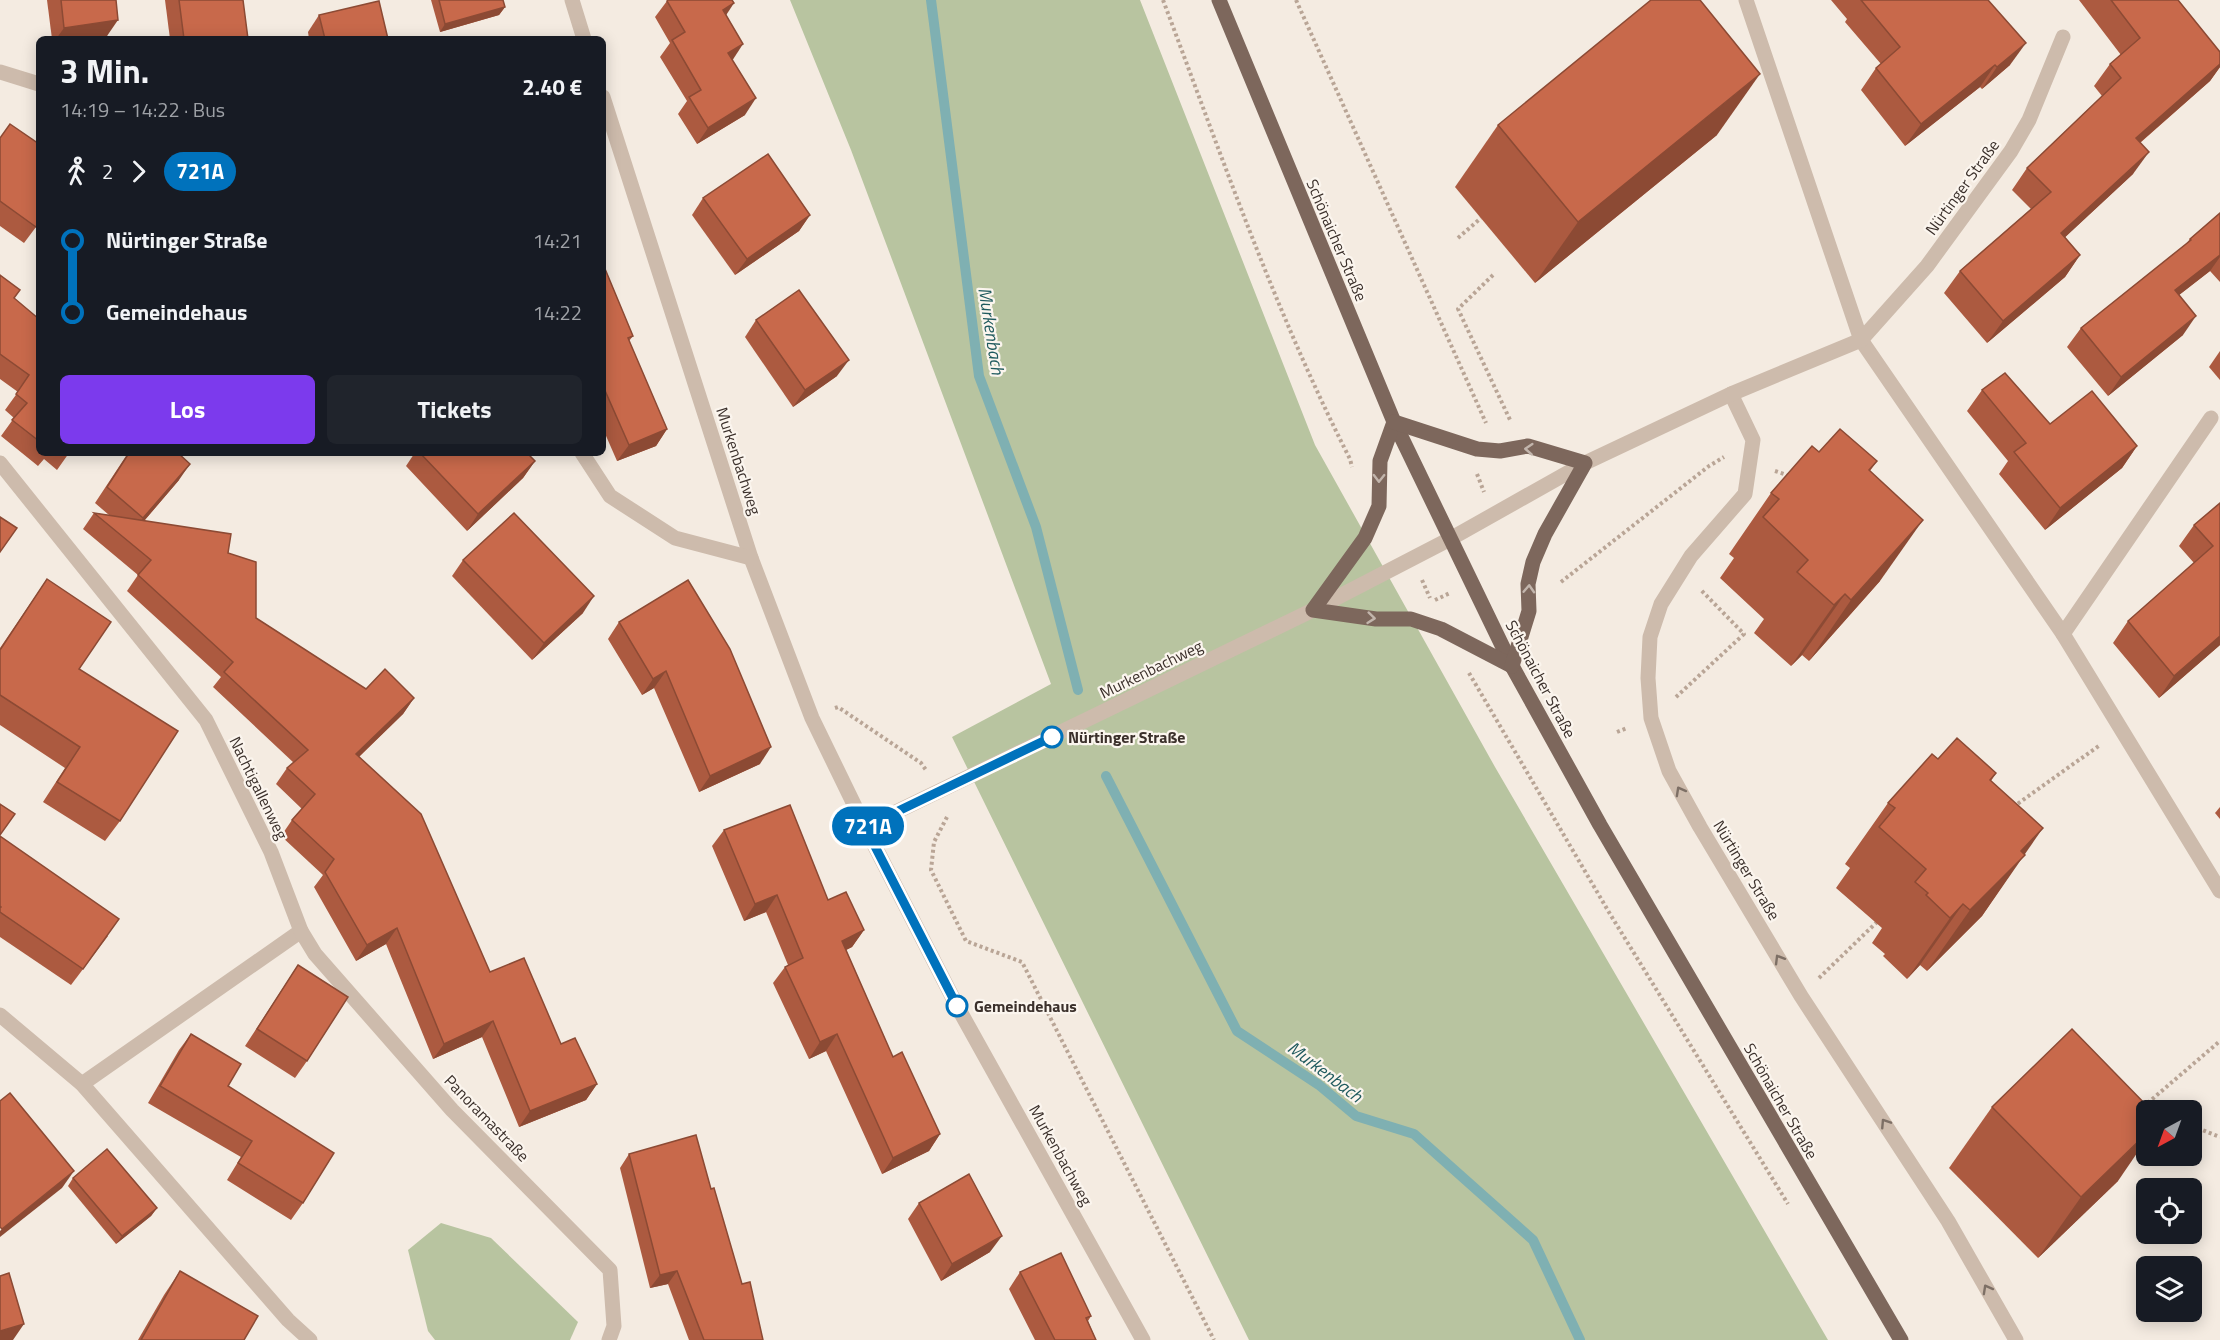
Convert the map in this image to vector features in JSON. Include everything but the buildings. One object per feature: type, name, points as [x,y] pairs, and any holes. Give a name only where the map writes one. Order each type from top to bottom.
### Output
[{"type":"main road","name":"Schönaicher Straße","points":[[1219,0],[1394,422],[1512,666],[1606,835],[1901,1340]]},
{"type":"main road","points":[[1394,422],[1477,449],[1500,451],[1528,446],[1585,463],[1545,534],[1533,562],[1528,584],[1529,611],[1512,666],[1441,629],[1411,618],[1376,620],[1313,610],[1365,538],[1379,506],[1380,461],[1394,422]]},
{"type":"street","points":[[572,0],[583,36]]},
{"type":"street","points":[[1746,0],[1861,340],[2063,634],[2220,891]]},
{"type":"street","name":"Nürtinger Straße","points":[[1450,539],[1585,463],[1731,394],[1861,340],[1927,266],[2011,151],[2029,120],[2063,37]]},
{"type":"street","points":[[0,72],[36,83]]},
{"type":"street","name":"Murkenbachweg","points":[[606,106],[751,558],[812,718],[957,1006],[1143,1340]]},
{"type":"street","points":[[1731,394],[1753,440]]},
{"type":"street","points":[[2063,634],[2211,418]]},
{"type":"street","name":"Nürtinger Straße","points":[[1753,440],[1745,494],[1691,556],[1661,604],[1650,637],[1648,678],[1651,718],[1669,771],[1700,827],[1801,996],[1948,1221],[2016,1340]]},
{"type":"street","points":[[584,456],[610,496],[675,538],[751,558]]},
{"type":"street","name":"Nachtigallenweg","points":[[0,463],[206,720],[271,852],[301,931]]},
{"type":"street","name":"Murkenbachweg","points":[[865,827],[1313,610],[1450,539]]},
{"type":"street","points":[[82,1084],[301,931]]},
{"type":"street","name":"Panoramastraße","points":[[301,931],[315,954],[452,1110],[610,1270],[614,1326],[609,1340]]},
{"type":"street","points":[[1,1018],[82,1084],[288,1320],[310,1340]]},
{"type":"path","points":[[1162,0],[1253,239],[1325,409],[1353,468]]},
{"type":"path","points":[[1296,0],[1486,423],[1477,449],[1477,476],[1494,514]]},
{"type":"path","points":[[1458,238],[1481,218]]},
{"type":"path","points":[[1492,275],[1458,309],[1512,422],[1503,423]]},
{"type":"path","points":[[1486,423],[1495,423]]},
{"type":"path","points":[[1561,582],[1709,466],[1753,440]]},
{"type":"path","points":[[1749,469],[1774,471],[1792,477]]},
{"type":"path","points":[[1617,732],[1651,718],[1744,634],[1682,571]]},
{"type":"path","points":[[1466,668],[1616,923],[1791,1209]]},
{"type":"path","points":[[838,707],[921,763],[951,811],[934,842],[931,870],[966,940],[1022,962],[1214,1340]]},
{"type":"path","points":[[2009,809],[2029,797],[2121,729]]},
{"type":"path","points":[[1801,996],[1882,917]]},
{"type":"path","points":[[2151,1100],[2220,1041]]},
{"type":"path","points":[[2202,1130],[2220,1137]]},
{"type":"green space","points":[[790,0],[1140,0],[1315,445],[1495,767],[1828,1340],[1249,1340],[952,737],[1051,684],[851,150]]},
{"type":"green space","points":[[441,1223],[491,1238],[578,1322],[570,1340],[435,1340],[428,1331],[408,1250]]},
{"type":"waterway","name":"Murkenbach","points":[[931,0],[979,376],[1036,527],[1078,690]]},
{"type":"waterway","name":"Murkenbach","points":[[1106,776],[1237,1031],[1319,1085],[1356,1116],[1414,1134],[1533,1240],[1580,1340]]},
{"type":"bus line","name":"721A","points":[[957,1006],[865,827],[1052,737]]},
{"type":"place","name":"Nürtinger Straße","points":[[1052,737]]},
{"type":"place","name":"Gemeindehaus","points":[[957,1006]]}]
